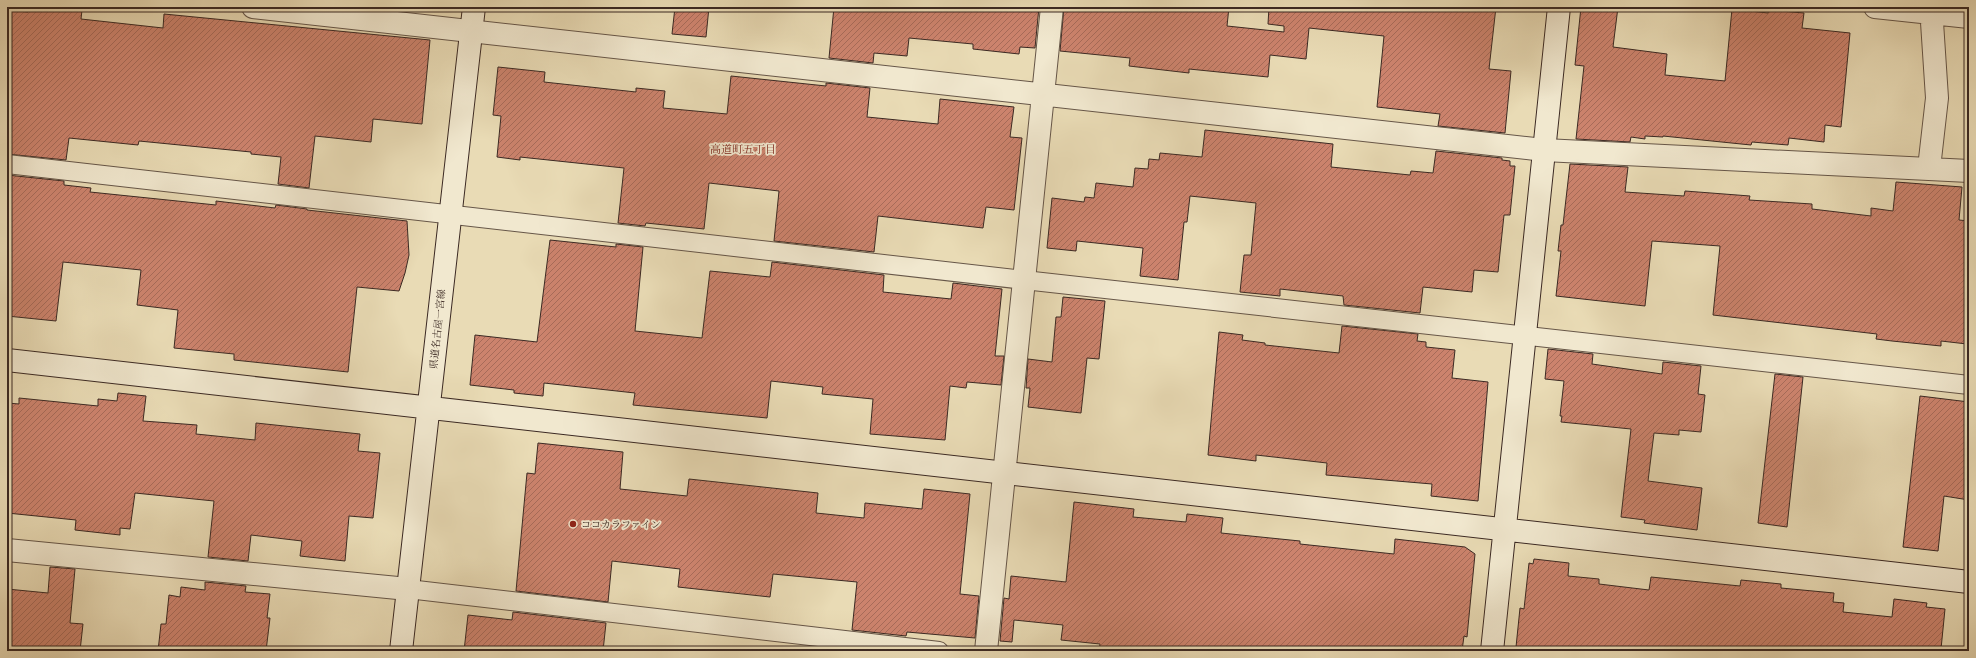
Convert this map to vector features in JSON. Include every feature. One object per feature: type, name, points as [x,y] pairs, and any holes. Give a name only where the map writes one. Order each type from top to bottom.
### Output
[{"type":"street","points":[[253,7],[1544,150],[1969,171]]},
{"type":"street","name":"県道名古屋一宮線","points":[[401,651],[474,7]]},
{"type":"street","points":[[986,651],[1052,7]]},
{"type":"street","points":[[1492,651],[1559,7]]},
{"type":"street","points":[[1875,7],[1930,10],[1969,17]]},
{"type":"street","points":[[1929,168],[1937,98],[1930,10]]},
{"type":"street","points":[[7,360],[1969,582]]},
{"type":"street","points":[[7,550],[408,589]]},
{"type":"lane","points":[[7,164],[450,216],[1969,384]]},
{"type":"lane","points":[[408,589],[939,651]]},
{"type":"building","points":[[29,7],[53,7],[82,10],[81,19],[163,28],[164,14],[430,40],[422,124],[373,119],[371,142],[315,136],[309,188],[278,184],[281,157],[251,154],[251,152],[139,141],[138,145],[69,138],[66,160],[7,154],[7,10],[28,12]]},
{"type":"building","points":[[675,7],[709,7],[706,37],[672,34]]},
{"type":"building","points":[[834,7],[1039,7],[1035,48],[1020,47],[1019,54],[973,49],[973,44],[909,38],[907,56],[874,53],[873,63],[829,58]]},
{"type":"building","points":[[1064,7],[1229,7],[1227,26],[1284,32],[1284,26],[1268,24],[1269,7],[1496,7],[1489,69],[1511,71],[1505,133],[1438,126],[1440,114],[1377,107],[1384,36],[1309,28],[1306,59],[1270,55],[1268,77],[1189,69],[1189,73],[1129,66],[1130,58],[1060,51]]},
{"type":"building","points":[[1581,7],[1618,7],[1613,47],[1667,54],[1665,75],[1725,81],[1732,9],[1768,13],[1769,10],[1804,13],[1802,28],[1850,33],[1841,127],[1825,125],[1824,142],[1789,138],[1788,145],[1752,142],[1751,145],[1663,136],[1645,136],[1645,139],[1631,137],[1630,142],[1576,139],[1584,66],[1575,65]]},
{"type":"building","points":[[498,67],[545,72],[544,82],[636,92],[636,88],[665,91],[663,108],[727,114],[731,76],[826,86],[826,83],[870,88],[867,117],[938,124],[940,99],[1014,107],[1010,137],[1022,138],[1014,210],[986,207],[983,228],[878,216],[874,252],[774,241],[779,191],[709,183],[704,229],[646,223],[645,226],[618,223],[624,168],[520,157],[520,160],[497,157],[501,116],[493,115]]},
{"type":"building","points":[[1205,130],[1333,144],[1331,167],[1410,175],[1411,171],[1433,173],[1436,151],[1502,158],[1502,160],[1510,161],[1510,166],[1515,166],[1510,215],[1504,215],[1498,272],[1474,270],[1472,292],[1423,287],[1420,313],[1344,305],[1343,296],[1280,289],[1280,296],[1240,292],[1244,255],[1251,255],[1256,203],[1190,196],[1187,222],[1184,222],[1178,280],[1140,276],[1143,248],[1077,241],[1076,251],[1047,248],[1052,198],[1084,202],[1085,197],[1094,198],[1096,183],[1133,187],[1135,168],[1148,169],[1149,159],[1159,160],[1160,153],[1202,157]]},
{"type":"building","points":[[1570,164],[1628,167],[1625,192],[1684,196],[1685,191],[1750,196],[1749,200],[1812,204],[1812,209],[1871,216],[1871,208],[1893,211],[1896,182],[1962,187],[1959,220],[1969,221],[1969,326],[1967,344],[1941,341],[1941,346],[1892,341],[1876,339],[1877,334],[1713,315],[1720,246],[1652,241],[1645,306],[1556,296],[1561,251],[1558,251],[1561,225],[1563,225]]},
{"type":"building","points":[[7,175],[64,181],[64,185],[91,188],[90,192],[216,205],[216,201],[275,208],[276,205],[307,210],[407,221],[409,255],[405,273],[399,291],[357,287],[348,372],[234,360],[234,354],[174,348],[178,310],[137,305],[141,270],[63,262],[56,321],[7,316]]},
{"type":"building","points":[[550,240],[616,247],[616,244],[643,247],[635,331],[702,338],[710,271],[770,277],[772,262],[884,275],[883,292],[951,299],[953,283],[1002,289],[995,356],[1004,356],[1001,385],[967,382],[966,388],[950,386],[945,440],[870,434],[873,399],[822,394],[823,387],[771,381],[767,418],[633,405],[635,393],[544,383],[543,396],[514,393],[514,390],[470,385],[475,335],[537,342]]},
{"type":"building","points":[[1063,297],[1105,301],[1099,359],[1087,358],[1081,413],[1028,407],[1030,388],[1026,388],[1028,359],[1052,362],[1056,317],[1061,317]]},
{"type":"building","points":[[1342,326],[1418,334],[1417,341],[1426,342],[1426,347],[1455,350],[1452,378],[1488,382],[1478,501],[1431,496],[1432,484],[1326,475],[1327,463],[1256,455],[1256,461],[1208,455],[1219,332],[1243,335],[1242,340],[1265,343],[1265,345],[1339,353]]},
{"type":"building","points":[[1548,349],[1593,354],[1592,364],[1662,374],[1663,362],[1701,366],[1698,394],[1705,395],[1701,432],[1679,430],[1679,435],[1654,433],[1648,481],[1702,488],[1697,530],[1644,523],[1645,520],[1621,517],[1631,429],[1561,422],[1562,416],[1560,416],[1564,381],[1545,379]]},
{"type":"building","points":[[1775,374],[1803,377],[1787,527],[1758,523]]},
{"type":"building","points":[[118,393],[146,396],[143,421],[197,425],[196,434],[255,440],[256,423],[360,434],[358,451],[380,453],[373,518],[349,516],[345,561],[300,556],[302,541],[251,535],[248,561],[208,557],[214,501],[135,493],[130,529],[120,528],[120,535],[75,530],[76,520],[7,513],[7,403],[19,404],[19,398],[98,406],[98,399],[117,401]]},
{"type":"building","points":[[1920,396],[1969,402],[1969,500],[1944,496],[1938,551],[1903,547]]},
{"type":"building","points":[[538,443],[623,452],[620,489],[687,496],[689,479],[818,493],[816,513],[864,518],[865,503],[922,509],[924,489],[970,494],[960,594],[979,596],[975,638],[907,632],[906,636],[852,630],[857,582],[773,574],[770,597],[678,587],[680,569],[612,561],[608,602],[516,591],[527,473],[535,474]]},
{"type":"building","points":[[1074,502],[1134,509],[1133,517],[1186,522],[1187,514],[1223,518],[1221,533],[1300,541],[1300,544],[1394,554],[1395,539],[1465,547],[1475,554],[1467,637],[1464,636],[1462,651],[1099,651],[1100,644],[1061,640],[1063,625],[1014,620],[1012,642],[1000,641],[1004,598],[1009,599],[1011,576],[1066,582]]},
{"type":"building","points":[[1534,559],[1569,563],[1568,576],[1599,579],[1599,584],[1649,590],[1651,577],[1740,586],[1741,580],[1781,584],[1781,588],[1834,593],[1833,602],[1844,603],[1843,612],[1892,617],[1894,599],[1927,603],[1926,607],[1945,609],[1941,649],[1936,648],[1935,651],[1559,651],[1516,647],[1520,608],[1524,609],[1529,563],[1533,564]]},
{"type":"building","points":[[50,567],[75,569],[70,623],[83,624],[80,651],[7,651],[7,589],[48,593]]},
{"type":"building","points":[[205,582],[246,586],[245,592],[270,594],[267,618],[270,618],[266,651],[158,651],[161,624],[166,624],[169,595],[180,597],[181,587],[205,590]]},
{"type":"building","points":[[513,612],[606,623],[603,651],[464,651],[468,615],[512,620]]},
{"type":"place","name":"ココカラファイン","points":[[573,524]]},
{"type":"district","name":"高道町五丁目","points":[[743,149]]}]
